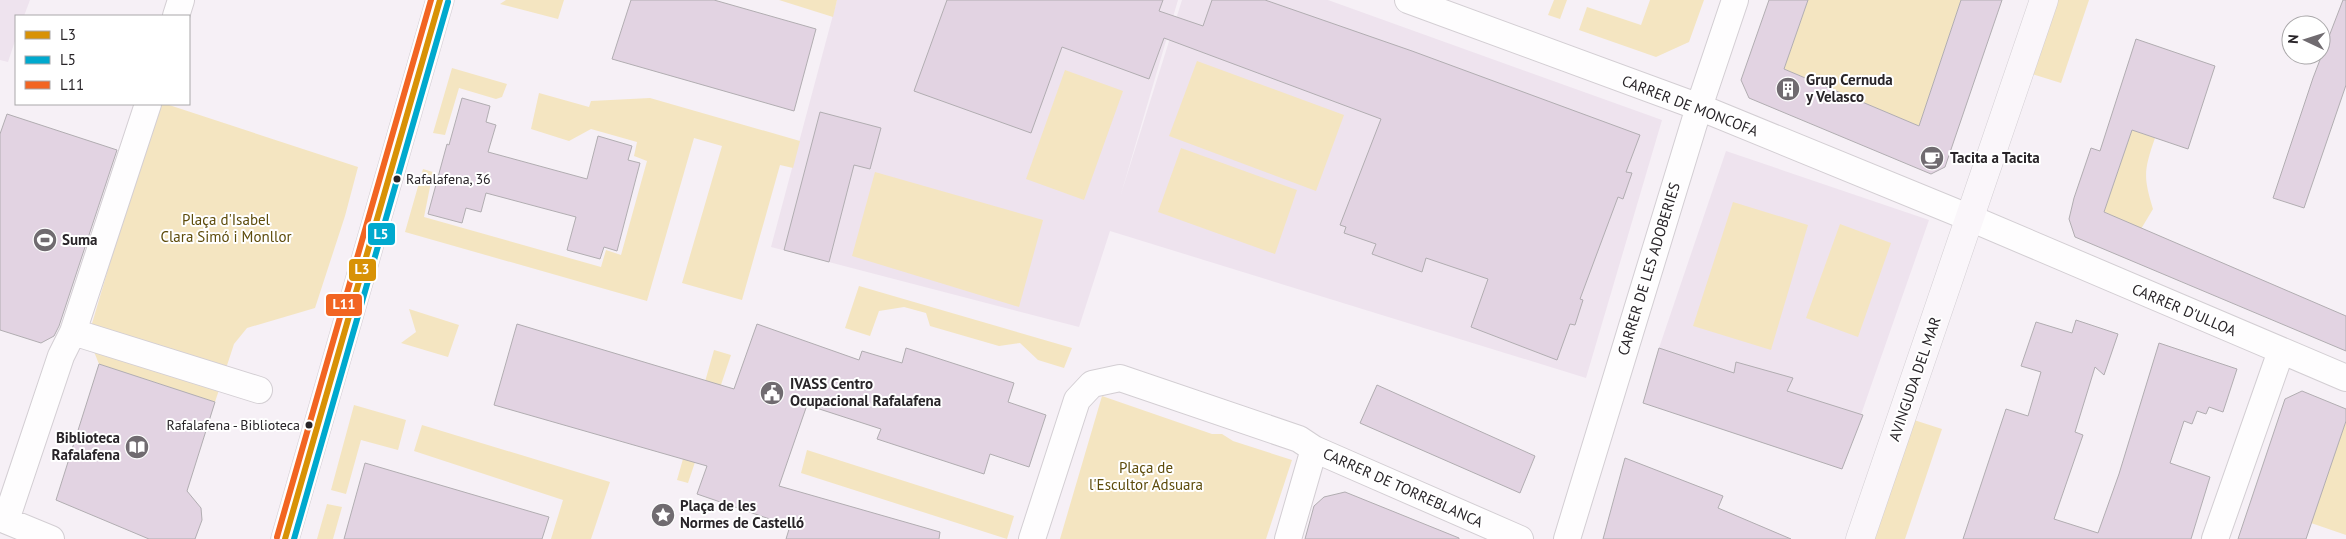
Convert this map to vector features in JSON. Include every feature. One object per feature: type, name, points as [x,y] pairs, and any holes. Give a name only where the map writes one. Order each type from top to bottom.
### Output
[{"type":"street","points":[[176,15],[181,0]]},
{"type":"street","points":[[285,539],[440,0]]},
{"type":"street","name":"CARRER DE MONCOFA","points":[[1408,0],[1699,107],[1970,218]]},
{"type":"street","name":"CARRER DE LES ADOBERIES","points":[[1567,539],[1699,107],[1735,0]]},
{"type":"street","name":"AVINGUDA DEL MAR","points":[[1860,539],[2044,0]]},
{"type":"street","points":[[51,539],[3,519],[61,356],[73,332],[148,105]]},
{"type":"street","name":"CARRER D'ULLOA","points":[[1970,218],[2022,242],[2346,378]]},
{"type":"street","points":[[73,332],[258,390]]},
{"type":"street","points":[[2215,539],[2281,351]]},
{"type":"street","points":[[1032,539],[1077,400],[1092,384],[1120,378],[1299,439],[1314,450],[1288,539]]},
{"type":"street","name":"CARRER DE TORREBLANCA","points":[[1314,450],[1520,539]]},
{"type":"shaded area","points":[[0,0],[30,0],[24,15],[15,15],[15,41],[8,62],[0,60]]},
{"type":"shaded area","points":[[837,0],[1178,0],[1121,194],[1182,0],[1328,0],[1662,120],[1586,378],[1110,231],[1079,327],[771,247]]},
{"type":"shaded area","points":[[1726,151],[1929,220],[1842,469],[1643,403],[1659,348]]},
{"type":"green space","points":[[506,0],[564,0],[558,19],[500,4]]},
{"type":"green space","points":[[779,0],[837,0],[833,17]]},
{"type":"green space","points":[[1554,0],[1567,0],[1560,19],[1548,15]]},
{"type":"green space","points":[[1650,0],[1704,0],[1689,42],[1656,57],[1579,30],[1587,7],[1641,25]]},
{"type":"green space","points":[[1808,0],[1961,0],[1919,126],[1784,69]]},
{"type":"green space","points":[[2057,0],[2089,0],[2061,83],[2032,74]]},
{"type":"green space","points":[[1197,61],[1344,115],[1316,191],[1169,136]]},
{"type":"green space","points":[[452,68],[507,84],[502,97],[496,99],[459,88],[445,135],[433,133]]},
{"type":"green space","points":[[1065,70],[1123,91],[1084,200],[1026,179]]},
{"type":"green space","points":[[539,93],[589,107],[591,101],[650,98],[800,141],[793,168],[780,165],[742,300],[682,283],[722,146],[694,138],[647,301],[405,232],[423,169],[433,172],[424,217],[601,267],[606,250],[621,255],[647,161],[634,156],[637,142],[591,129],[569,141],[531,129]]},
{"type":"green space","name":"Plaça d'Isabel Clara Simó i Monllor","points":[[157,105],[169,105],[358,167],[345,216],[315,308],[247,328],[234,344],[215,402],[99,364],[88,337]]},
{"type":"green space","points":[[2132,130],[2155,138],[2146,173],[2153,209],[2141,229],[2104,212]]},
{"type":"green space","points":[[1181,148],[1297,190],[1275,254],[1158,212]]},
{"type":"green space","points":[[875,172],[1043,220],[1019,307],[852,256]]},
{"type":"green space","points":[[1733,202],[1808,225],[1771,350],[1693,326]]},
{"type":"green space","points":[[1840,224],[1891,243],[1858,337],[1806,318]]},
{"type":"green space","points":[[859,286],[1072,348],[1064,368],[1038,360],[1020,343],[999,346],[930,326],[926,313],[904,307],[879,311],[870,336],[845,328]]},
{"type":"green space","points":[[409,309],[459,325],[448,357],[401,343],[416,332]]},
{"type":"green space","points":[[714,350],[731,355],[688,483],[677,480]]},
{"type":"green space","name":"Plaça de l'Escultor Adsuara","points":[[1102,396],[1212,434],[1222,434],[1233,441],[1292,460],[1266,539],[1060,539]]},
{"type":"green space","points":[[354,405],[406,420],[398,450],[361,440],[346,494],[331,490]]},
{"type":"green space","points":[[1914,420],[1942,429],[1905,539],[1873,539]]},
{"type":"green space","points":[[2346,421],[2346,535],[2311,523]]},
{"type":"green space","points":[[422,425],[610,482],[591,539],[551,539],[563,500],[414,451]]},
{"type":"green space","points":[[807,450],[1014,516],[1007,539],[801,473]]},
{"type":"green space","points":[[327,504],[342,507],[333,539],[317,539]]},
{"type":"building","points":[[631,0],[714,0],[816,29],[794,111],[612,59]]},
{"type":"building","points":[[947,0],[1163,0],[1159,11],[1203,26],[1212,0],[1265,0],[1412,51],[1640,135],[1626,172],[1632,173],[1623,199],[1618,197],[1580,299],[1583,300],[1575,325],[1570,324],[1557,360],[1471,327],[1488,279],[1426,258],[1422,272],[1372,254],[1376,244],[1344,233],[1346,227],[1340,225],[1381,119],[1164,38],[1149,79],[1062,47],[1031,133],[914,91]]},
{"type":"building","name":"Grup Cernuda y Velasco","points":[[1769,0],[1808,0],[1784,69],[1919,126],[1961,0],[2002,0],[1945,167],[1931,174],[1749,98],[1741,80]]},
{"type":"building","points":[[2343,0],[2346,0],[2346,85],[2304,208],[2273,198],[2318,65],[2331,65],[2331,31]]},
{"type":"building","points":[[2136,39],[2215,66],[2188,149],[2132,130],[2104,212],[2346,316],[2346,351],[2075,237],[2069,219],[2074,198],[2091,148],[2100,151]]},
{"type":"building","points":[[462,98],[490,106],[486,122],[496,125],[488,152],[587,179],[598,136],[632,146],[628,160],[640,163],[617,251],[604,247],[600,259],[567,250],[576,217],[486,193],[481,212],[466,208],[462,223],[428,214]]},
{"type":"building","points":[[820,112],[881,128],[870,169],[854,165],[829,262],[784,250]]},
{"type":"building","name":"Suma","points":[[7,114],[117,150],[59,326],[54,336],[41,343],[0,330],[0,134]]},
{"type":"building","points":[[2076,320],[2118,334],[2104,375],[2095,367],[2075,432],[2083,435],[2054,519],[2098,533],[2119,474],[2159,343],[2237,369],[2223,412],[2209,407],[2206,414],[2197,411],[2192,424],[2184,421],[2170,463],[2210,477],[2191,539],[1963,539],[2006,409],[2028,416],[2041,372],[2021,366],[2036,322],[2072,333]]},
{"type":"building","points":[[517,324],[734,389],[757,324],[859,360],[862,351],[902,363],[906,348],[1014,383],[1008,402],[1046,415],[1029,467],[990,454],[984,474],[877,439],[881,429],[807,405],[779,486],[940,532],[939,539],[786,539],[790,526],[697,494],[707,466],[494,405]]},
{"type":"building","points":[[1659,348],[1734,373],[1736,362],[1793,378],[1787,391],[1863,415],[1842,469],[1643,403]]},
{"type":"building","name":"Biblioteca Rafalafena","points":[[99,364],[215,402],[187,491],[201,508],[202,520],[195,539],[149,539],[56,500]]},
{"type":"building","points":[[1377,385],[1535,456],[1520,493],[1360,423]]},
{"type":"building","points":[[2302,391],[2346,409],[2346,421],[2306,539],[2238,539],[2285,399]]},
{"type":"building","points":[[1625,458],[1723,496],[1718,508],[1791,539],[1603,539]]},
{"type":"building","points":[[365,463],[549,517],[542,539],[344,539]]},
{"type":"building","points":[[1345,492],[1459,539],[1305,539],[1314,506],[1324,497]]},
{"type":"transit line","name":"L11","points":[[277,537],[431,0]]},
{"type":"transit line","name":"L3","points":[[285,539],[440,0]]},
{"type":"transit line","name":"L5","points":[[294,539],[448,2]]},
{"type":"place","name":"Grup Cernuda y Velasco","points":[[1788,89]]},
{"type":"place","name":"Tacita a Tacita","points":[[1932,158]]},
{"type":"place","name":"Rafalafena, 36","points":[[397,179]]},
{"type":"place","name":"Suma","points":[[45,240]]},
{"type":"place","name":"IVASS Centro Ocupacional Rafalafena","points":[[772,393]]},
{"type":"place","name":"Rafalafena - Biblioteca","points":[[309,425]]},
{"type":"place","name":"Biblioteca Rafalafena","points":[[137,447]]},
{"type":"place","name":"Plaça de les Normes de Castelló","points":[[663,515]]}]
